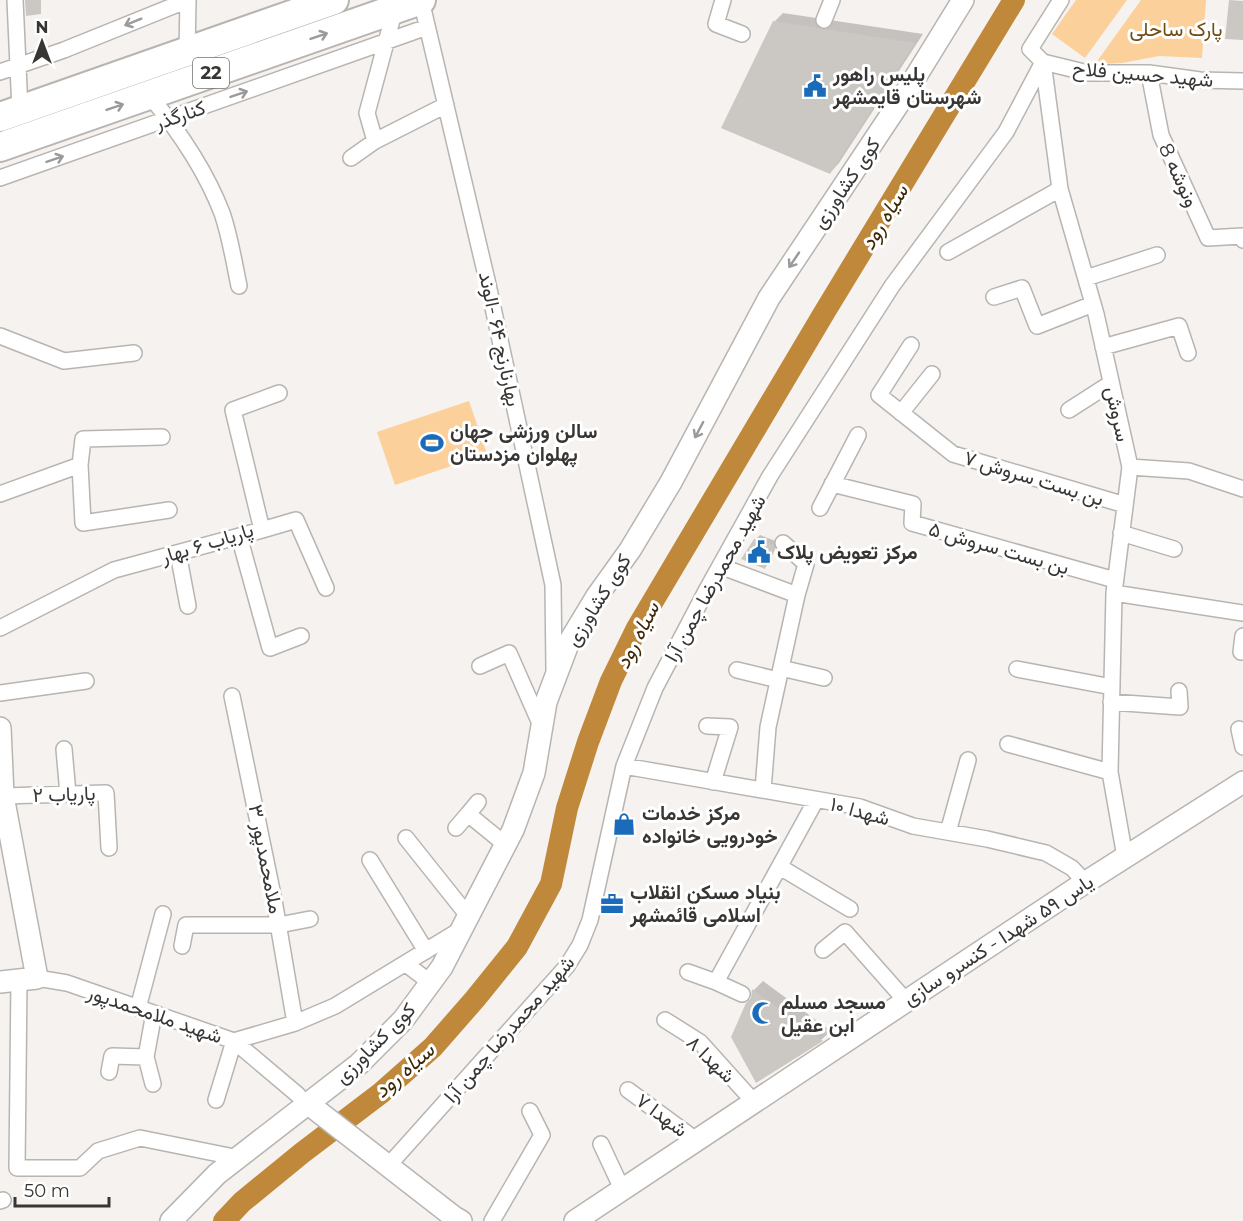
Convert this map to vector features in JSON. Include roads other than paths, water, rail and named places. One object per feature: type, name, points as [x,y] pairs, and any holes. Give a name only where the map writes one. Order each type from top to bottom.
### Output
[{"type":"highway","name":"22","points":[[10,114],[334,0]]},
{"type":"highway","name":"22","points":[[10,144],[412,3]]},
{"type":"street","points":[[10,114],[18,66],[15,0]]},
{"type":"street","points":[[0,72],[64,50],[188,0],[187,52]]},
{"type":"street","points":[[723,0],[716,24],[742,34]]},
{"type":"street","points":[[824,20],[832,0]]},
{"type":"street","name":"کوی کشاورزی","points":[[171,1221],[217,1174],[359,1064],[403,1020],[442,967],[513,830],[534,773],[546,702],[568,644],[597,596],[630,550],[671,482],[769,298],[905,94],[963,0]]},
{"type":"street","points":[[1043,62],[1030,49],[1061,0]]},
{"type":"street","points":[[375,141],[367,113],[386,43],[412,3]]},
{"type":"street","name":"بهارنارنج ۶۴ -الوند","points":[[412,3],[427,27],[446,105],[487,280],[553,585],[555,681]]},
{"type":"street","name":"کنارگذر","points":[[0,178],[427,27]]},
{"type":"street","points":[[290,46],[299,73]]},
{"type":"street","name":"شهید حسین فلاح","points":[[1043,62],[1088,73],[1149,73],[1200,80],[1243,81]]},
{"type":"street","name":"سروش","points":[[1043,62],[1060,189],[1104,347],[1130,467],[1115,587],[1110,772],[1125,857]]},
{"type":"street","name":"شهید محمدرضا چمن آرا","points":[[382,1161],[567,966],[580,945],[590,920],[624,766],[655,688],[770,476],[892,286],[1006,132],[1043,62]]},
{"type":"street","name":"ونوشه 8","points":[[1149,73],[1161,135],[1208,238],[1242,236],[1243,240]]},
{"type":"street","points":[[149,95],[169,119],[201,167],[222,215],[239,286]]},
{"type":"street","points":[[351,158],[375,141],[446,105]]},
{"type":"street","points":[[10,144],[30,168]]},
{"type":"street","points":[[948,252],[1060,189]]},
{"type":"street","points":[[1086,278],[1156,255]]},
{"type":"street","points":[[994,297],[1022,288],[1037,326],[1093,304]]},
{"type":"street","points":[[1104,347],[1179,326],[1188,353]]},
{"type":"street","points":[[0,336],[64,361],[134,353]]},
{"type":"street","name":"بن بست سروش ۷","points":[[910,345],[879,395],[953,454],[1125,505]]},
{"type":"street","points":[[901,413],[932,374]]},
{"type":"street","points":[[1069,410],[1112,383]]},
{"type":"street","name":"پاریاب ۶ بهار","points":[[0,628],[114,570],[262,530],[233,410],[279,393]]},
{"type":"street","points":[[820,508],[858,435]]},
{"type":"street","points":[[162,437],[82,439],[80,465],[82,523],[169,510]]},
{"type":"street","points":[[0,494],[80,465]]},
{"type":"street","points":[[1130,467],[1189,471],[1243,489]]},
{"type":"street","name":"بن بست سروش ۵","points":[[832,484],[913,504],[912,523],[1115,587]]},
{"type":"street","points":[[262,530],[296,520],[326,588]]},
{"type":"street","points":[[1121,533],[1174,549]]},
{"type":"street","points":[[239,537],[270,648],[302,636]]},
{"type":"street","points":[[763,790],[768,727],[796,596],[806,564],[783,543]]},
{"type":"street","points":[[178,553],[188,606]]},
{"type":"street","points":[[720,566],[796,596]]},
{"type":"street","points":[[1115,587],[1243,613]]},
{"type":"street","points":[[480,666],[509,653],[542,728]]},
{"type":"street","points":[[1017,669],[1112,694],[1180,707],[1179,691]]},
{"type":"street","points":[[737,670],[824,678]]},
{"type":"street","points":[[0,693],[86,681]]},
{"type":"street","name":"ملامحمدپور ۳","points":[[232,696],[279,925],[295,1023]]},
{"type":"street","points":[[707,726],[730,727],[713,782]]},
{"type":"street","points":[[0,728],[3,808],[19,980],[17,1168],[80,1168],[98,1151],[140,1138],[239,1158]]},
{"type":"street","points":[[1239,729],[1243,747]]},
{"type":"street","points":[[1008,744],[1110,772]]},
{"type":"street","points":[[64,749],[68,794]]},
{"type":"street","points":[[948,832],[968,760]]},
{"type":"street","name":"شهدا ۱۰","points":[[624,766],[860,807],[913,826],[1047,853],[1072,868],[1085,882]]},
{"type":"street","name":"یاس ۵۹ شهدا - کنسرو سازی","points":[[575,1221],[1085,882],[1243,782]]},
{"type":"street","name":"پاریاب ۲","points":[[3,808],[68,794],[106,793],[109,848]]},
{"type":"street","points":[[716,982],[816,800]]},
{"type":"street","points":[[456,828],[473,808],[506,845]]},
{"type":"street","points":[[406,838],[466,923]]},
{"type":"street","points":[[370,860],[426,951]]},
{"type":"street","points":[[780,867],[850,909]]},
{"type":"street","points":[[138,1008],[163,914]]},
{"type":"street","points":[[182,946],[186,925],[279,925],[310,919]]},
{"type":"street","name":"شهید ملامحمدپور","points":[[19,980],[67,983],[234,1041],[295,1023],[335,1006],[406,964],[466,923]]},
{"type":"street","points":[[823,951],[845,932],[906,1001]]},
{"type":"street","points":[[406,964],[431,982]]},
{"type":"street","points":[[687,972],[742,994]]},
{"type":"street","points":[[153,1084],[146,1057],[154,1013]]},
{"type":"street","name":"شهدا ۸","points":[[665,1020],[700,1042],[754,1102]]},
{"type":"street","points":[[216,1100],[234,1041],[455,1220]]},
{"type":"street","points":[[109,1072],[112,1056],[146,1057]]},
{"type":"street","name":"شهدا ۷","points":[[628,1090],[696,1140]]},
{"type":"street","points":[[492,1221],[542,1135],[530,1111]]},
{"type":"street","points":[[602,1144],[622,1189]]},
{"type":"waterway","name":"سیاه رود","points":[[224,1221],[242,1202],[381,1093],[433,1047],[517,947],[551,884],[567,808],[588,742],[611,681],[637,628],[824,313],[1014,0]]},
{"type":"place","name":"پلیس راهور شهرستان قایمشهر","points":[[815,86]]},
{"type":"place","name":"سالن ورزشی جهان پهلوان مزدستان","points":[[432,443]]},
{"type":"place","name":"مرکز تعویض پلاک","points":[[759,552]]},
{"type":"place","name":"مرکز خدمات خودرویی خانواده","points":[[624,824]]},
{"type":"place","name":"بنیاد مسکن انقلاب اسلامی قائمشهر","points":[[612,904]]},
{"type":"place","name":"مسجد مسلم ابن عقیل","points":[[763,1013]]},
{"type":"park label","name":"پارک ساحلی","points":[[1176,29]]}]
